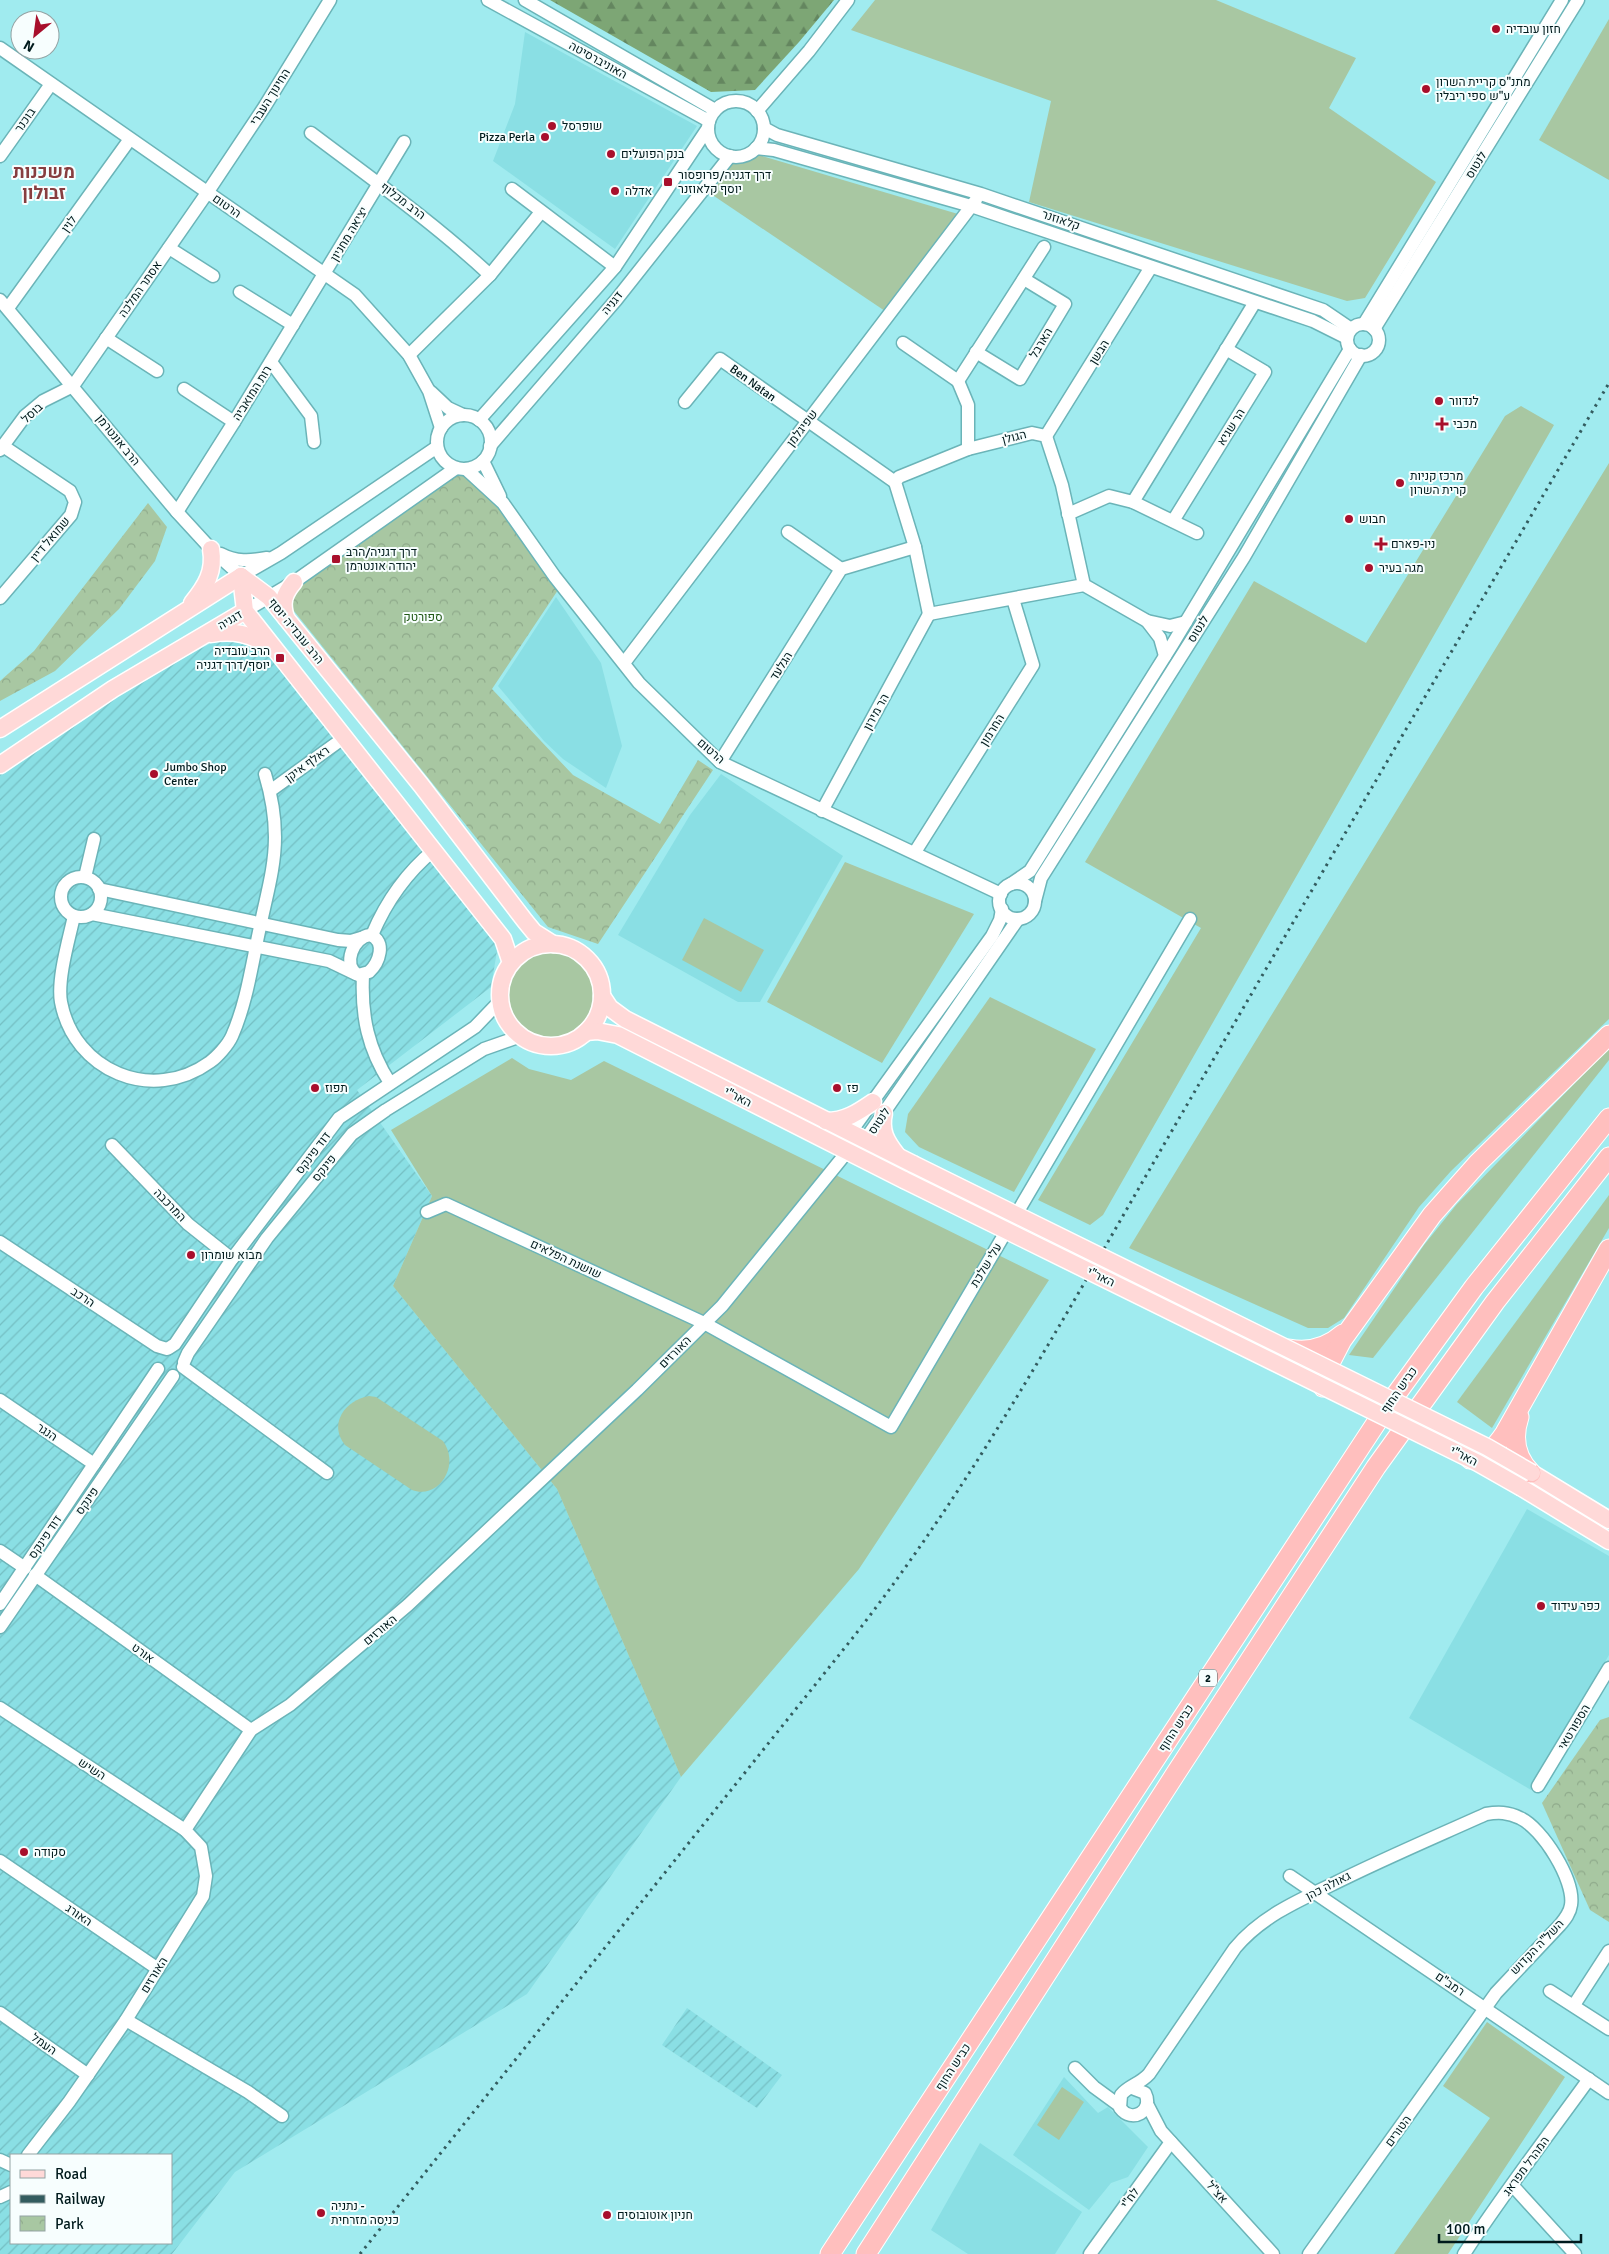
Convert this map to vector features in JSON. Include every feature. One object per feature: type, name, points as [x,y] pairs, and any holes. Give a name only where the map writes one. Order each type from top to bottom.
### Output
[{"type":"highway","points":[[1325,1377],[1339,1344],[1421,1230],[1454,1189],[1538,1103],[1609,1035]]},
{"type":"highway","name":"כביש החוף","points":[[830,2254],[1365,1439],[1474,1287],[1609,1118]]},
{"type":"highway","name":"כביש החוף","points":[[866,2254],[1176,1772],[1380,1460],[1494,1302],[1609,1157]]},
{"type":"highway","points":[[1470,1458],[1478,1458],[1491,1449],[1505,1434],[1609,1249]]},
{"type":"highway","points":[[1289,1349],[1306,1351],[1320,1348],[1340,1337],[1353,1324]]},
{"type":"highway","points":[[1525,1399],[1516,1427],[1515,1441],[1529,1478]]},
{"type":"main road","points":[[186,611],[202,590],[212,570],[214,562],[211,549]]},
{"type":"main road","points":[[0,729],[241,576],[245,611],[503,939],[510,963]]},
{"type":"main road","name":"הרב עובדיה יוסף","points":[[241,576],[269,597],[421,785],[534,932],[553,944]]},
{"type":"main road","points":[[286,618],[283,601],[288,589],[294,582]]},
{"type":"main road","name":"דגניה","points":[[0,765],[113,689],[245,611]]},
{"type":"main road","points":[[202,636],[236,632],[250,635],[276,650]]},
{"type":"main road","points":[[553,944],[576,950],[588,960],[597,973],[602,996],[596,1020],[586,1032],[572,1041],[557,1045],[541,1045],[521,1036],[508,1023],[500,1001],[500,985],[510,963],[529,948],[553,944]]},
{"type":"main road","name":"האר\"י","points":[[602,996],[610,1008],[625,1019],[850,1133],[1289,1349],[1325,1377],[1470,1458],[1529,1478],[1609,1520]]},
{"type":"main road","name":"האר\"י","points":[[586,1032],[618,1035],[904,1180],[1325,1377],[1491,1449],[1609,1541]]},
{"type":"main road","points":[[826,1120],[836,1121],[878,1107],[884,1137],[906,1160]]},
{"type":"street","name":"החינוך העברי","points":[[208,192],[265,106],[330,0]]},
{"type":"street","name":"האוניברסיטה","points":[[488,0],[710,120]]},
{"type":"street","name":"האוניברסיטה","points":[[525,0],[710,120]]},
{"type":"street","points":[[757,111],[809,51],[848,0]]},
{"type":"street","name":"לנטוס","points":[[1369,327],[1562,0]]},
{"type":"street","name":"לנטוס","points":[[1369,327],[1578,0]]},
{"type":"street","name":"הרטום","points":[[0,48],[355,295],[408,355],[429,391],[441,428]]},
{"type":"street","name":"בוכנר","points":[[0,156],[50,84]]},
{"type":"street","points":[[731,101],[750,104],[757,111],[764,128],[762,140],[749,154],[730,156],[714,146],[709,137],[710,120],[731,101]]},
{"type":"street","name":"דגניה","points":[[479,420],[614,266],[710,120]]},
{"type":"street","name":"קלאוזנר","points":[[764,128],[777,136],[981,194],[1323,310],[1352,343]]},
{"type":"street","name":"הרב מכלוף","points":[[311,133],[457,244],[490,275]]},
{"type":"street","name":"לוין","points":[[4,304],[130,139]]},
{"type":"street","name":"יציאה מחניון","points":[[325,274],[404,142]]},
{"type":"street","name":"קלאוזנר","points":[[756,148],[774,150],[971,206],[1313,321],[1352,343]]},
{"type":"street","name":"דגניה","points":[[490,446],[616,300],[730,156]]},
{"type":"street","points":[[512,189],[614,266]]},
{"type":"street","name":"אסתר המלכה","points":[[73,386],[208,192]]},
{"type":"street","name":"שפיגלמן","points":[[624,662],[981,194]]},
{"type":"street","points":[[408,355],[490,275],[541,212]]},
{"type":"street","points":[[958,381],[1044,247]]},
{"type":"street","points":[[169,248],[213,276]]},
{"type":"street","name":"הבשן","points":[[1046,436],[1150,267]]},
{"type":"street","name":"רות המואביה","points":[[177,512],[325,274]]},
{"type":"street","name":"הארבל","points":[[976,352],[1020,379],[1064,304],[1024,279]]},
{"type":"street","points":[[240,292],[293,325]]},
{"type":"street","points":[[1133,502],[1255,302]]},
{"type":"street","name":"הרב אונטרמן","points":[[4,304],[177,512],[211,549],[241,576]]},
{"type":"street","points":[[1360,325],[1369,327],[1378,340],[1376,348],[1370,354],[1352,343],[1360,325]]},
{"type":"street","points":[[106,338],[157,372]]},
{"type":"street","points":[[903,343],[958,381],[968,405],[968,449]]},
{"type":"street","name":"לנטוס","points":[[1011,884],[1030,871],[1186,622],[1352,343]]},
{"type":"street","name":"לנטוס","points":[[1035,901],[1041,878],[1244,557],[1352,343]]},
{"type":"street","name":"הר שגיא","points":[[1173,521],[1265,372],[1226,349]]},
{"type":"street","name":"Ben Natan","points":[[685,402],[720,359],[807,422]]},
{"type":"street","points":[[271,362],[310,416],[314,442]]},
{"type":"street","name":"בוסל","points":[[2,448],[25,416],[43,401],[73,386]]},
{"type":"street","points":[[184,389],[234,422]]},
{"type":"street","name":"הרטום","points":[[429,391],[448,408],[463,415]]},
{"type":"street","points":[[463,415],[479,420],[486,427],[490,436],[490,446],[483,461],[472,468],[461,469],[446,462],[437,447],[437,440],[441,428],[450,419],[463,415]]},
{"type":"street","points":[[807,422],[895,482],[915,547],[929,614],[1084,585],[1146,621],[1170,626],[1186,622]]},
{"type":"street","name":"הגולן","points":[[895,482],[899,476],[968,449],[1032,433],[1046,436]]},
{"type":"street","points":[[1046,436],[1062,485],[1084,585]]},
{"type":"street","points":[[241,576],[281,553],[437,447]]},
{"type":"street","name":"שמואל דיין","points":[[0,598],[71,515],[75,502],[70,491],[2,448]]},
{"type":"street","name":"הרטום","points":[[483,461],[503,503],[555,577],[639,682],[720,762],[1001,894]]},
{"type":"street","name":"הרטום","points":[[461,469],[503,503]]},
{"type":"street","name":"דגניה","points":[[245,611],[294,582],[461,469]]},
{"type":"street","points":[[1068,514],[1109,496],[1133,502],[1197,533]]},
{"type":"street","points":[[788,532],[841,569],[915,547]]},
{"type":"street","points":[[211,549],[228,557],[250,561],[281,553]]},
{"type":"street","name":"הגלעד","points":[[720,762],[841,569]]},
{"type":"street","name":"החרמון","points":[[915,852],[1033,665],[1013,599]]},
{"type":"street","name":"הר מירון","points":[[822,811],[929,614]]},
{"type":"street","points":[[1146,621],[1160,638],[1165,656]]},
{"type":"street","name":"ראלף איקן","points":[[270,791],[345,737]]},
{"type":"street","points":[[74,916],[64,966],[61,1000],[69,1029],[84,1052],[106,1069],[132,1079],[160,1081],[187,1076],[211,1062],[231,1038],[243,1005],[274,855],[275,827],[270,791],[265,774]]},
{"type":"street","points":[[84,877],[94,839]]},
{"type":"street","points":[[390,1084],[373,1054],[367,1034],[360,975],[351,966],[350,957],[355,945],[366,937],[407,877],[434,850]]},
{"type":"street","points":[[92,914],[101,901],[99,889],[93,881],[84,877],[70,880],[61,893],[64,908],[74,916],[84,917],[92,914],[329,961],[360,975]]},
{"type":"street","points":[[1017,883],[1028,887],[1032,891],[1035,901],[1032,911],[1018,919],[1009,916],[1002,909],[1001,894],[1011,884],[1017,883]]},
{"type":"street","points":[[99,889],[338,940],[349,941],[366,937],[379,944],[379,956],[374,968],[360,975]]},
{"type":"street","name":"לנטוס","points":[[847,1152],[865,1140],[878,1107],[992,936],[1000,920],[1002,909]]},
{"type":"street","name":"לנטוס","points":[[847,1152],[850,1133],[878,1107],[1018,919]]},
{"type":"street","name":"עלי שלכת","points":[[704,1323],[891,1428],[1190,919]]},
{"type":"street","name":"דוד פינקס","points":[[168,1349],[174,1344],[232,1259],[339,1118],[475,1027],[500,1001]]},
{"type":"street","name":"פינקס","points":[[183,1364],[193,1345],[267,1238],[352,1134],[386,1110],[484,1049],[521,1036]]},
{"type":"street","name":"המרכבה","points":[[112,1145],[188,1224],[232,1259]]},
{"type":"street","name":"האורזים","points":[[29,2154],[88,2075],[126,2020],[203,1896],[206,1876],[201,1847],[185,1830],[251,1730],[290,1706],[408,1605],[637,1390],[722,1306],[847,1152]]},
{"type":"street","name":"שושנת הפלאים","points":[[427,1212],[446,1204],[704,1323]]},
{"type":"street","name":"הרכב","points":[[0,1242],[157,1346],[168,1349]]},
{"type":"street","points":[[183,1364],[173,1376],[164,1375],[158,1369],[157,1357],[162,1351],[168,1349],[180,1354],[183,1364],[327,1474]]},
{"type":"street","name":"דוד פינקס","points":[[0,1604],[158,1369]]},
{"type":"street","name":"פינקס","points":[[0,1627],[173,1376]]},
{"type":"street","name":"הנגר","points":[[0,1400],[94,1464]]},
{"type":"street","points":[[0,1551],[24,1568]]},
{"type":"street","name":"אורט","points":[[35,1575],[251,1730]]},
{"type":"street","name":"הספורטאי","points":[[1538,1786],[1609,1668]]},
{"type":"street","name":"השיש","points":[[0,1708],[185,1830]]},
{"type":"street","name":"גאולה כהן","points":[[1128,2089],[1144,2080],[1226,1959],[1242,1939],[1270,1917],[1314,1893],[1486,1814],[1497,1812],[1515,1816],[1532,1826],[1553,1854]]},
{"type":"street","name":"השל\"ה הקדוש","points":[[1486,2009],[1505,1981],[1560,1925],[1568,1914],[1572,1896],[1569,1884],[1553,1854]]},
{"type":"street","name":"האורג","points":[[0,1861],[158,1969]]},
{"type":"street","name":"רמב\"ם","points":[[1290,1876],[1609,2093]]},
{"type":"street","points":[[1574,2005],[1609,1951]]},
{"type":"street","points":[[1550,1991],[1609,2029]]},
{"type":"street","name":"הטורים","points":[[1309,2254],[1486,2009]]},
{"type":"street","name":"העמל","points":[[0,2013],[88,2075]]},
{"type":"street","points":[[126,2020],[248,2092],[282,2116]]},
{"type":"street","name":"גאולה כהן","points":[[1147,2101],[1153,2067]]},
{"type":"street","points":[[1075,2068],[1120,2106]]},
{"type":"street","name":"המהרל מפראג","points":[[1464,2254],[1495,2207],[1513,2186],[1589,2079]]},
{"type":"street","points":[[1102,2092],[1113,2094],[1128,2089],[1141,2090],[1147,2101],[1141,2114],[1132,2116],[1123,2112],[1119,2099],[1128,2089]]},
{"type":"street","name":"אצ\"ל","points":[[1147,2101],[1161,2130],[1273,2254]]},
{"type":"street","name":"אצ\"ל","points":[[1132,2116],[1161,2130]]},
{"type":"street","name":"לח\"י","points":[[1090,2254],[1171,2142]]},
{"type":"street","points":[[1513,2186],[1575,2254]]},
{"type":"shaded area","points":[[525,32],[697,126],[615,249],[493,161],[515,104]]},
{"type":"shaded area","points":[[556,597],[601,663],[622,746],[606,788],[563,759],[544,741],[498,686]]},
{"type":"shaded area","points":[[217,640],[231,640],[270,653],[498,945],[491,987],[357,1090],[432,1196],[393,1286],[557,1489],[681,1777],[527,1994],[235,2172],[172,2254],[0,2254],[0,755]]},
{"type":"shaded area","points":[[721,774],[843,856],[760,1002],[738,1002],[618,935],[690,815]]},
{"type":"shaded area","name":"כפר עידוד","points":[[1527,1509],[1609,1556],[1609,1655],[1531,1790],[1409,1718]]},
{"type":"shaded area","points":[[687,2008],[782,2075],[757,2108],[662,2045]]},
{"type":"shaded area","points":[[1064,2077],[1098,2113],[1108,2107],[1148,2147],[1128,2177],[1111,2183],[1089,2210],[1013,2155]]},
{"type":"shaded area","points":[[980,2143],[1082,2212],[1055,2254],[968,2254],[931,2230]]},
{"type":"green space","points":[[550,0],[834,0],[755,90],[711,92]]},
{"type":"green space","points":[[875,0],[1216,0],[1356,58],[1329,108],[1436,182],[1365,298],[1347,301],[1029,202],[1051,101],[851,30]]},
{"type":"green space","points":[[1609,19],[1609,180],[1539,140]]},
{"type":"green space","points":[[759,155],[958,214],[885,311],[711,194],[732,162]]},
{"type":"green space","points":[[1521,406],[1554,425],[1103,1215],[1090,1225],[1038,1200],[1201,928],[1085,862],[1254,581],[1366,643],[1505,416]]},
{"type":"green space","points":[[1609,463],[1609,1019],[1451,1171],[1419,1207],[1344,1318],[1328,1328],[1308,1328],[1129,1248]]},
{"type":"green space","name":"ספורטק","points":[[454,475],[479,476],[558,590],[492,689],[573,775],[660,824],[698,760],[713,770],[598,944],[548,927],[290,606],[295,590]]},
{"type":"green space","points":[[148,503],[167,527],[155,561],[119,609],[55,671],[0,701],[0,681],[34,651]]},
{"type":"green space","points":[[845,862],[974,914],[882,1063],[767,1002]]},
{"type":"green space","points":[[704,918],[764,950],[741,992],[682,960]]},
{"type":"green space","points":[[543,949],[561,949],[577,956],[590,969],[597,985],[597,1003],[590,1019],[577,1032],[561,1039],[543,1039],[527,1032],[514,1019],[507,1003],[507,985],[514,969],[527,956]]},
{"type":"green space","points":[[990,997],[1096,1049],[1014,1192],[919,1147],[905,1132],[908,1114]]},
{"type":"green space","points":[[1609,1048],[1609,1060],[1373,1358],[1349,1355],[1424,1245],[1457,1204]]},
{"type":"green space","points":[[512,1058],[529,1069],[571,1080],[604,1061],[1049,1280],[859,1569],[681,1777],[557,1489],[393,1286],[432,1196],[391,1130]]},
{"type":"green space","points":[[1609,1195],[1609,1228],[1492,1428],[1457,1402]]},
{"type":"green space","points":[[369,1396],[376,1397],[443,1441],[448,1451],[448,1470],[444,1479],[438,1485],[422,1492],[412,1490],[345,1445],[338,1429],[342,1414],[353,1402]]},
{"type":"green space","points":[[1609,1717],[1609,1922],[1590,1910],[1542,1803],[1600,1720]]},
{"type":"green space","points":[[1487,2022],[1565,2077],[1448,2254],[1394,2254],[1490,2118],[1443,2086]]},
{"type":"green space","points":[[1062,2087],[1084,2102],[1059,2140],[1037,2125]]},
{"type":"railway","points":[[360,2254],[851,1640],[898,1578],[943,1513],[1067,1314],[1184,1110],[1609,383]]},
{"type":"place","name":"חזון עובדיה","points":[[1496,29]]},
{"type":"place","name":"מתנ\"ס קריית השרון ע\"ש ספי ריבלין","points":[[1426,89]]},
{"type":"place","name":"שופרסל","points":[[552,126]]},
{"type":"place","name":"Pizza Perla","points":[[545,137]]},
{"type":"place","name":"בנק הפועלים","points":[[611,154]]},
{"type":"place","name":"דרך דגניה/פרופסור יוסף קלאוזנר","points":[[668,182]]},
{"type":"place","name":"אדלה","points":[[615,191]]},
{"type":"place","name":"לנדוור","points":[[1439,401]]},
{"type":"place","name":"מכבי","points":[[1442,424]]},
{"type":"place","name":"מרכז קניות קרית השרון","points":[[1400,483]]},
{"type":"place","name":"חבוש","points":[[1349,519]]},
{"type":"place","name":"ניו-פארם","points":[[1381,544]]},
{"type":"place","name":"דרך דגניה/הרב יהודה אונטרמן","points":[[336,559]]},
{"type":"place","name":"מגה בעיר","points":[[1369,568]]},
{"type":"place","name":"הרב עובדיה יוסף/דרך דגניה","points":[[280,658]]},
{"type":"place","name":"Jumbo Shop Center","points":[[154,774]]},
{"type":"place","name":"תפוז","points":[[315,1088]]},
{"type":"place","name":"פז","points":[[837,1088]]},
{"type":"place","name":"מבוא שומרון","points":[[191,1255]]},
{"type":"place","name":"כפר עידוד","points":[[1541,1606]]},
{"type":"place","name":"סקודה","points":[[24,1852]]},
{"type":"place","name":"נתניה - כניסה מזרחית","points":[[321,2213]]},
{"type":"place","name":"חניון אוטובוסים","points":[[607,2215]]},
{"type":"district","name":"משכנות זבולון","points":[[44,182]]}]
